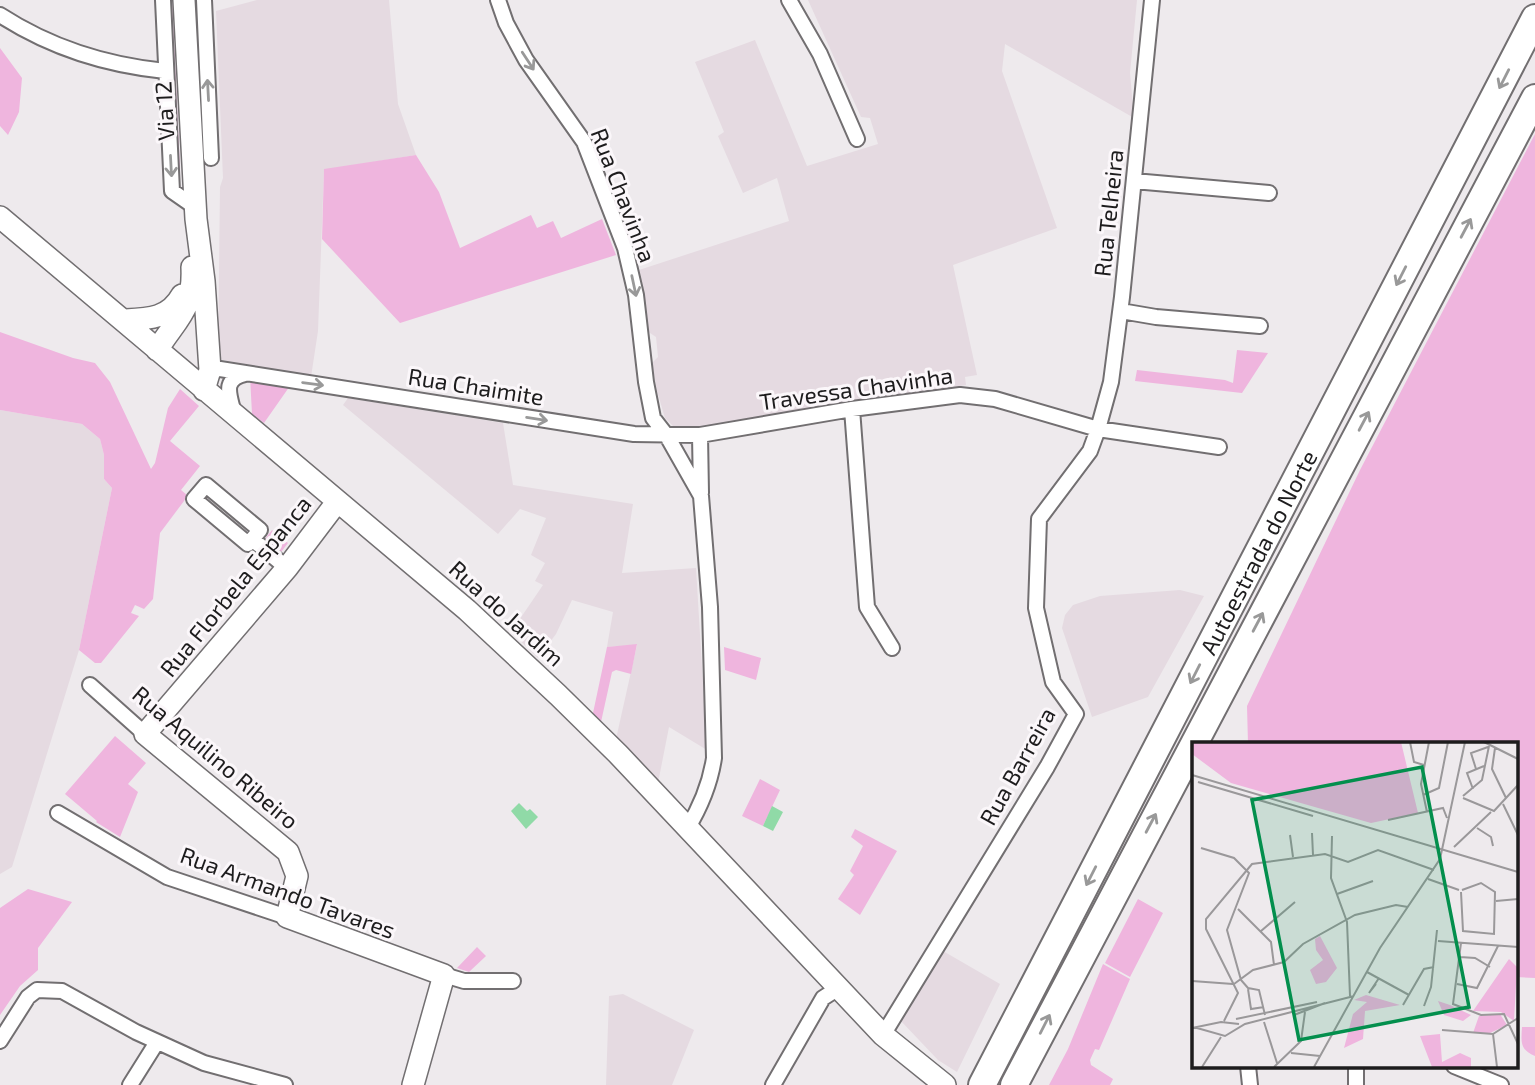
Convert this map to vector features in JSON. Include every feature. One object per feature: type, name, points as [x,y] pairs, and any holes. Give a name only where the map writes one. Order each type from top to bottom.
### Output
[{"type":"highway","name":"Autoestrada do Norte","points":[[982,1085],[1535,18]]},
{"type":"highway","name":"Autoestrada do Norte","points":[[1195,742],[1535,98]]},
{"type":"highway","name":"Autoestrada do Norte","points":[[1014,1085],[1192,748]]},
{"type":"main road","name":"Via 12","points":[[184,0],[195,213],[208,337],[207,380]]},
{"type":"main road","name":"Via 12","points":[[123,320],[169,313],[176,304],[185,289],[195,213]]},
{"type":"main road","name":"Rua do Jardim","points":[[0,217],[175,365],[207,380],[235,416],[457,602],[618,754],[883,1035],[945,1085]]},
{"type":"main road","name":"Via 12","points":[[157,350],[184,313],[193,287],[191,259]]},
{"type":"main road","points":[[175,365],[189,357],[208,337]]},
{"type":"main road","name":"Rua Florbela Espanca","points":[[145,734],[287,568],[337,502]]},
{"type":"main road","name":"Rua Aquilino Ribeiro","points":[[145,734],[288,852],[297,876],[287,917]]},
{"type":"main road","name":"Rua Armando Tavares","points":[[287,917],[444,975]]},
{"type":"main road","points":[[413,1085],[444,975]]},
{"type":"street","points":[[163,0],[172,191],[195,213]]},
{"type":"street","points":[[204,0],[211,158]]},
{"type":"street","name":"Rua Chavinha","points":[[498,0],[506,23],[526,60],[584,142],[621,236],[636,295],[653,418],[667,436],[701,496]]},
{"type":"street","points":[[789,0],[820,54],[857,139]]},
{"type":"street","name":"Rua Telheira","points":[[1098,429],[1111,382],[1121,311],[1152,0]]},
{"type":"street","points":[[0,15],[30,35],[93,58],[165,71]]},
{"type":"street","points":[[1134,181],[1269,193]]},
{"type":"street","points":[[1121,311],[1156,317],[1260,326]]},
{"type":"street","name":"Rua Chaimite","points":[[207,380],[220,369],[634,435],[700,435]]},
{"type":"street","points":[[235,416],[228,390],[230,381],[235,376],[245,374]]},
{"type":"street","name":"Travessa Chavinha","points":[[700,435],[852,409],[960,395],[995,399],[1098,429],[1219,447]]},
{"type":"street","points":[[852,409],[867,607],[892,648]]},
{"type":"street","name":"Rua Barreira","points":[[883,1035],[1046,768],[1076,714],[1053,682],[1036,608],[1039,519],[1090,451],[1098,429]]},
{"type":"street","name":"Rua Chavinha","points":[[687,829],[703,801],[714,758],[710,607],[701,496],[700,435]]},
{"type":"street","points":[[206,485],[260,530],[252,539],[248,544],[194,499],[206,485]]},
{"type":"street","points":[[252,539],[287,568]]},
{"type":"street","name":"Rua Aquilino Ribeiro","points":[[90,685],[145,734]]},
{"type":"street","name":"Rua Armando Tavares","points":[[58,813],[167,877],[287,917]]},
{"type":"street","name":"Rua Armando Tavares","points":[[444,975],[464,981],[513,981]]},
{"type":"street","points":[[0,1041],[28,997],[37,990],[50,989],[62,991],[157,1042],[204,1063],[285,1085]]},
{"type":"street","points":[[773,1085],[823,998],[837,989]]},
{"type":"street","points":[[130,1085],[157,1042]]},
{"type":"street","points":[[1459,1068],[1501,1085]]},
{"type":"shaded area","points":[[170,0],[180,168],[176,188],[177,170]]},
{"type":"shaded area","points":[[257,0],[389,0],[398,104],[416,155],[324,170],[318,331],[311,377],[218,359],[220,187],[223,178],[216,11]]},
{"type":"shaded area","points":[[808,0],[1137,0],[1130,73],[1134,118],[1005,44],[1002,71],[1057,228],[953,265],[977,375],[965,377],[966,385],[685,429],[673,426],[665,418],[657,391],[652,363],[658,357],[656,337],[647,331],[639,270],[789,221],[777,178],[743,193],[718,136],[724,132],[695,62],[755,40],[807,166],[878,144],[870,118],[861,117]]},
{"type":"shaded area","points":[[0,48],[22,78],[19,112],[8,135],[0,126]]},
{"type":"shaded area","points":[[1535,134],[1535,978],[1518,977],[1518,742],[1248,742],[1247,706],[1360,470]]},
{"type":"shaded area","points":[[416,155],[439,192],[460,248],[531,215],[537,228],[553,221],[561,238],[602,219],[616,255],[400,323],[322,239],[324,169]]},
{"type":"shaded area","points":[[0,332],[95,363],[110,382],[151,469],[155,463],[168,408],[180,389],[199,406],[170,441],[200,466],[181,490],[187,495],[184,501],[160,533],[153,599],[144,609],[135,605],[131,613],[139,616],[101,663],[95,663],[79,650],[112,488],[104,479],[104,455],[100,439],[82,424],[0,410]]},
{"type":"shaded area","points":[[1237,350],[1268,353],[1242,393],[1135,381],[1137,370],[1233,383]]},
{"type":"shaded area","points":[[250,376],[292,383],[264,423],[252,414]]},
{"type":"shaded area","points":[[348,398],[503,423],[513,485],[633,504],[622,573],[696,568],[707,750],[669,727],[658,783],[616,739],[637,645],[607,647],[613,612],[572,600],[556,634],[538,658],[511,632],[543,585],[535,581],[545,563],[531,555],[546,518],[520,509],[498,534],[343,405]]},
{"type":"shaded area","points":[[0,410],[82,424],[100,439],[104,455],[104,479],[112,488],[79,650],[12,867],[0,874]]},
{"type":"shaded area","points":[[272,530],[288,543],[278,556],[262,543]]},
{"type":"shaded area","points":[[1180,590],[1204,596],[1148,697],[1092,717],[1062,628],[1065,615],[1073,605],[1100,596]]},
{"type":"shaded area","points":[[637,644],[631,674],[616,670],[612,672],[601,722],[593,713],[607,647]]},
{"type":"shaded area","points":[[724,647],[761,658],[756,680],[725,670]]},
{"type":"shaded area","points":[[115,736],[146,763],[128,784],[138,792],[120,837],[96,822],[65,794]]},
{"type":"shaded area","points":[[760,779],[780,790],[763,826],[742,816]]},
{"type":"shaded area","points":[[519,803],[538,817],[526,829],[511,811]]},
{"type":"shaded area","points":[[772,806],[783,812],[773,831],[763,826]]},
{"type":"shaded area","points":[[855,829],[897,851],[860,915],[838,899],[854,875],[850,871],[863,846],[851,837]]},
{"type":"shaded area","points":[[28,889],[72,902],[38,948],[38,970],[20,986],[0,1015],[0,908]]},
{"type":"shaded area","points":[[1138,899],[1163,913],[1130,977],[1105,963]]},
{"type":"shaded area","points":[[477,947],[486,956],[469,972],[457,968]]},
{"type":"shaded area","points":[[943,951],[1000,984],[957,1072],[938,1060],[900,1020]]},
{"type":"shaded area","points":[[1103,964],[1130,979],[1099,1050],[1095,1049],[1090,1060],[1091,1065],[1113,1079],[1110,1085],[1049,1085],[1068,1049]]},
{"type":"shaded area","points":[[623,994],[694,1030],[672,1085],[606,1085],[609,996]]},
{"type":"shaded area","points":[[1522,1027],[1535,1027],[1535,1056],[1522,1045]]}]
